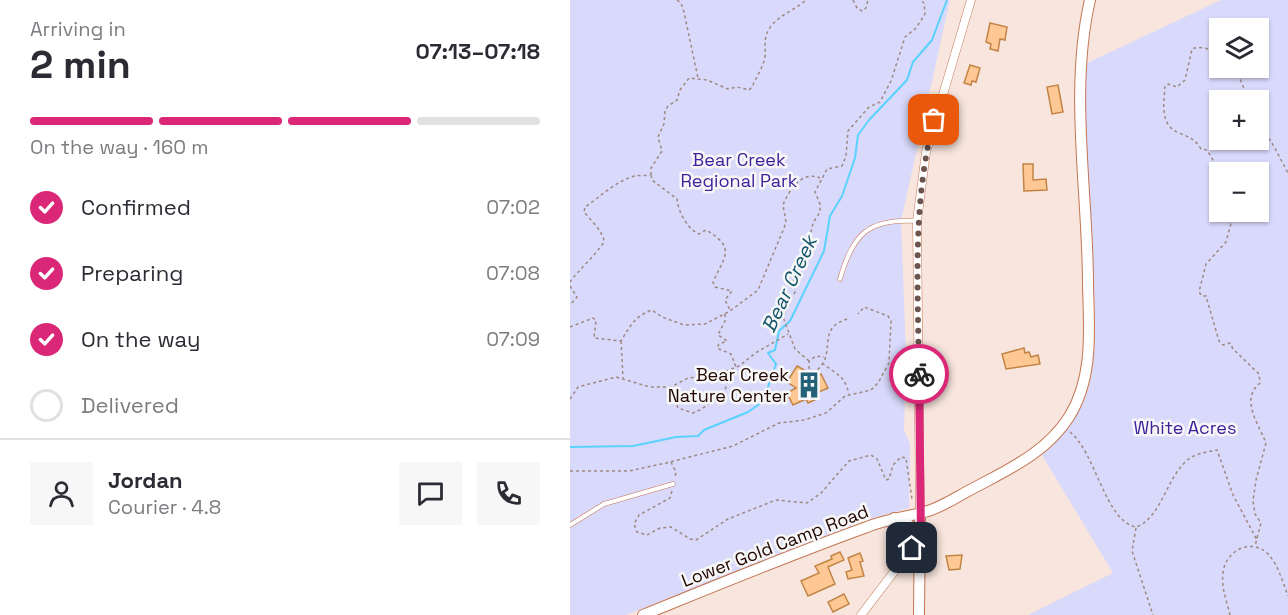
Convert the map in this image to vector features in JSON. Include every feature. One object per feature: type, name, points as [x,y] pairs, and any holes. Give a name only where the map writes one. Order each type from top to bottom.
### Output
[{"type":"street","points":[[919,615],[921,537],[917,221],[926,152],[971,0]]},
{"type":"street","name":"Lower Gold Camp Road","points":[[643,615],[893,518],[920,509],[940,506],[1032,457],[1062,426],[1080,397],[1088,365],[1082,66],[1085,22],[1090,0]]},
{"type":"street","points":[[893,518],[904,521],[921,537]]},
{"type":"street","points":[[861,615],[921,537]]},
{"type":"lane","points":[[840,279],[848,252],[865,232],[891,220],[917,221]]},
{"type":"lane","points":[[570,525],[604,504],[673,484]]},
{"type":"path","points":[[677,0],[681,3],[684,12],[698,79]]},
{"type":"path","points":[[730,311],[725,300],[732,291],[715,287],[713,282],[726,257],[727,251],[722,242],[706,230],[699,234],[694,232],[678,210],[677,199],[652,180],[651,168],[662,151],[658,137],[664,124],[664,111],[677,100],[688,78],[716,82],[728,89],[737,87],[749,90],[763,63],[764,42],[769,29],[782,16],[806,0]]},
{"type":"path","points":[[853,0],[857,8],[862,11],[866,8],[868,0]]},
{"type":"path","points":[[814,373],[809,368],[809,361],[795,349],[783,317],[795,292],[794,276],[805,260],[813,223],[820,212],[820,204],[815,192],[827,169],[842,166],[846,156],[848,131],[870,107],[880,102],[891,81],[905,37],[916,28],[925,14],[924,3],[920,0]]},
{"type":"path","points":[[1209,51],[1196,47],[1192,49],[1185,80],[1177,87],[1168,84],[1165,86],[1162,101],[1163,115],[1175,132],[1188,135],[1196,141],[1201,149],[1207,150],[1214,162]]},
{"type":"path","points":[[1269,139],[1288,172]]},
{"type":"path","points":[[570,282],[591,255],[599,251],[604,244],[604,238],[584,212],[585,207],[604,192],[627,179],[637,175],[651,175]]},
{"type":"path","points":[[623,379],[621,341],[632,322],[642,313],[652,310],[662,317],[684,325],[705,324],[730,311],[758,290],[786,222],[783,205],[790,191],[805,177],[814,175],[821,178]]},
{"type":"path","points":[[1231,222],[1226,242],[1206,264],[1199,292],[1202,296],[1206,296],[1219,341],[1223,345],[1230,343],[1233,349],[1259,374],[1260,383],[1251,390],[1249,395],[1252,410],[1266,443],[1256,480],[1255,514],[1261,523],[1255,546]]},
{"type":"path","points":[[570,286],[577,297],[570,304]]},
{"type":"path","points":[[570,471],[629,471],[733,446],[779,423],[804,420],[826,413],[850,395],[871,390],[878,383],[889,363],[891,321],[888,316],[864,307],[858,314]]},
{"type":"path","points":[[725,314],[725,321],[718,335],[727,341],[718,344],[717,348],[724,353],[731,354],[736,368]]},
{"type":"path","points":[[570,327],[593,318],[596,320],[594,339],[621,341]]},
{"type":"path","points":[[809,378],[825,357],[827,336],[836,325],[848,319]]},
{"type":"path","points":[[570,399],[578,387],[616,377],[650,387],[670,387],[688,378],[714,376],[736,368],[757,352],[789,334]]},
{"type":"path","points":[[809,361],[816,356],[825,357]]},
{"type":"path","points":[[822,363],[840,374],[846,382],[850,395]]},
{"type":"path","points":[[670,387],[678,408],[693,413],[724,393],[729,383],[731,369]]},
{"type":"path","points":[[1062,426],[1083,445],[1103,489],[1129,526],[1136,527],[1150,519],[1182,466],[1190,458],[1217,450],[1233,495],[1257,540]]},
{"type":"path","points":[[671,462],[676,472],[670,498],[639,515],[634,524],[637,532],[646,534],[660,528],[671,527],[690,539],[696,540],[728,519],[776,500],[807,503],[821,493],[849,461],[872,455],[877,459],[886,480],[889,479],[893,465],[901,457],[906,458],[911,498],[920,509]]},
{"type":"path","points":[[1136,527],[1132,551],[1153,615]]},
{"type":"path","points":[[1230,615],[1222,581],[1224,567],[1235,551],[1245,546],[1255,546],[1263,550],[1275,563],[1288,596]]},
{"type":"green space","name":"Bear Creek Regional Park","points":[[570,0],[950,0],[901,221],[906,355],[904,430],[910,444],[909,508],[866,520],[626,615],[570,615]]},
{"type":"green space","name":"White Acres","points":[[1221,0],[1288,0],[1288,615],[1028,615],[1113,573],[1042,455],[1068,427],[1079,410],[1092,374],[1095,303],[1086,174],[1085,64]]},
{"type":"building","points":[[990,23],[1007,27],[1005,40],[1000,39],[998,51],[990,49],[991,44],[986,42]]},
{"type":"building","points":[[970,65],[980,68],[976,82],[972,81],[971,85],[964,83]]},
{"type":"building","points":[[1058,85],[1063,112],[1052,114],[1047,87]]},
{"type":"building","points":[[1023,164],[1033,164],[1033,180],[1046,179],[1047,190],[1024,191]]},
{"type":"building","points":[[1024,348],[1025,353],[1029,352],[1031,357],[1038,355],[1040,364],[1006,369],[1002,354]]},
{"type":"building","name":"Bear Creek Nature Center","points":[[797,366],[816,377],[821,374],[828,388],[814,394],[817,399],[808,403],[806,399],[793,405],[787,393],[796,388],[787,382]]},
{"type":"building","points":[[840,552],[844,560],[828,567],[835,584],[808,596],[801,581],[819,573],[815,566],[832,559],[831,556]]},
{"type":"building","points":[[860,553],[864,576],[848,579],[846,572],[852,570],[848,558]]},
{"type":"building","points":[[962,555],[960,569],[949,570],[946,556]]},
{"type":"building","points":[[844,594],[849,604],[833,612],[828,602]]},
{"type":"waterway","name":"Bear Creek","points":[[570,447],[633,446],[676,437],[698,436],[704,430],[748,412],[768,398],[768,387],[776,364],[768,353],[775,350],[779,331],[790,321],[824,251],[830,216],[842,196],[855,158],[858,135],[907,80],[913,62],[932,40],[947,0]]},
{"type":"way so far","points":[[919,374],[917,221],[926,152],[934,120]]},
{"type":"place","name":"Bear Creek Nature Center","points":[[809,385]]},
{"type":"route","points":[[912,548],[921,537],[919,374]]}]
